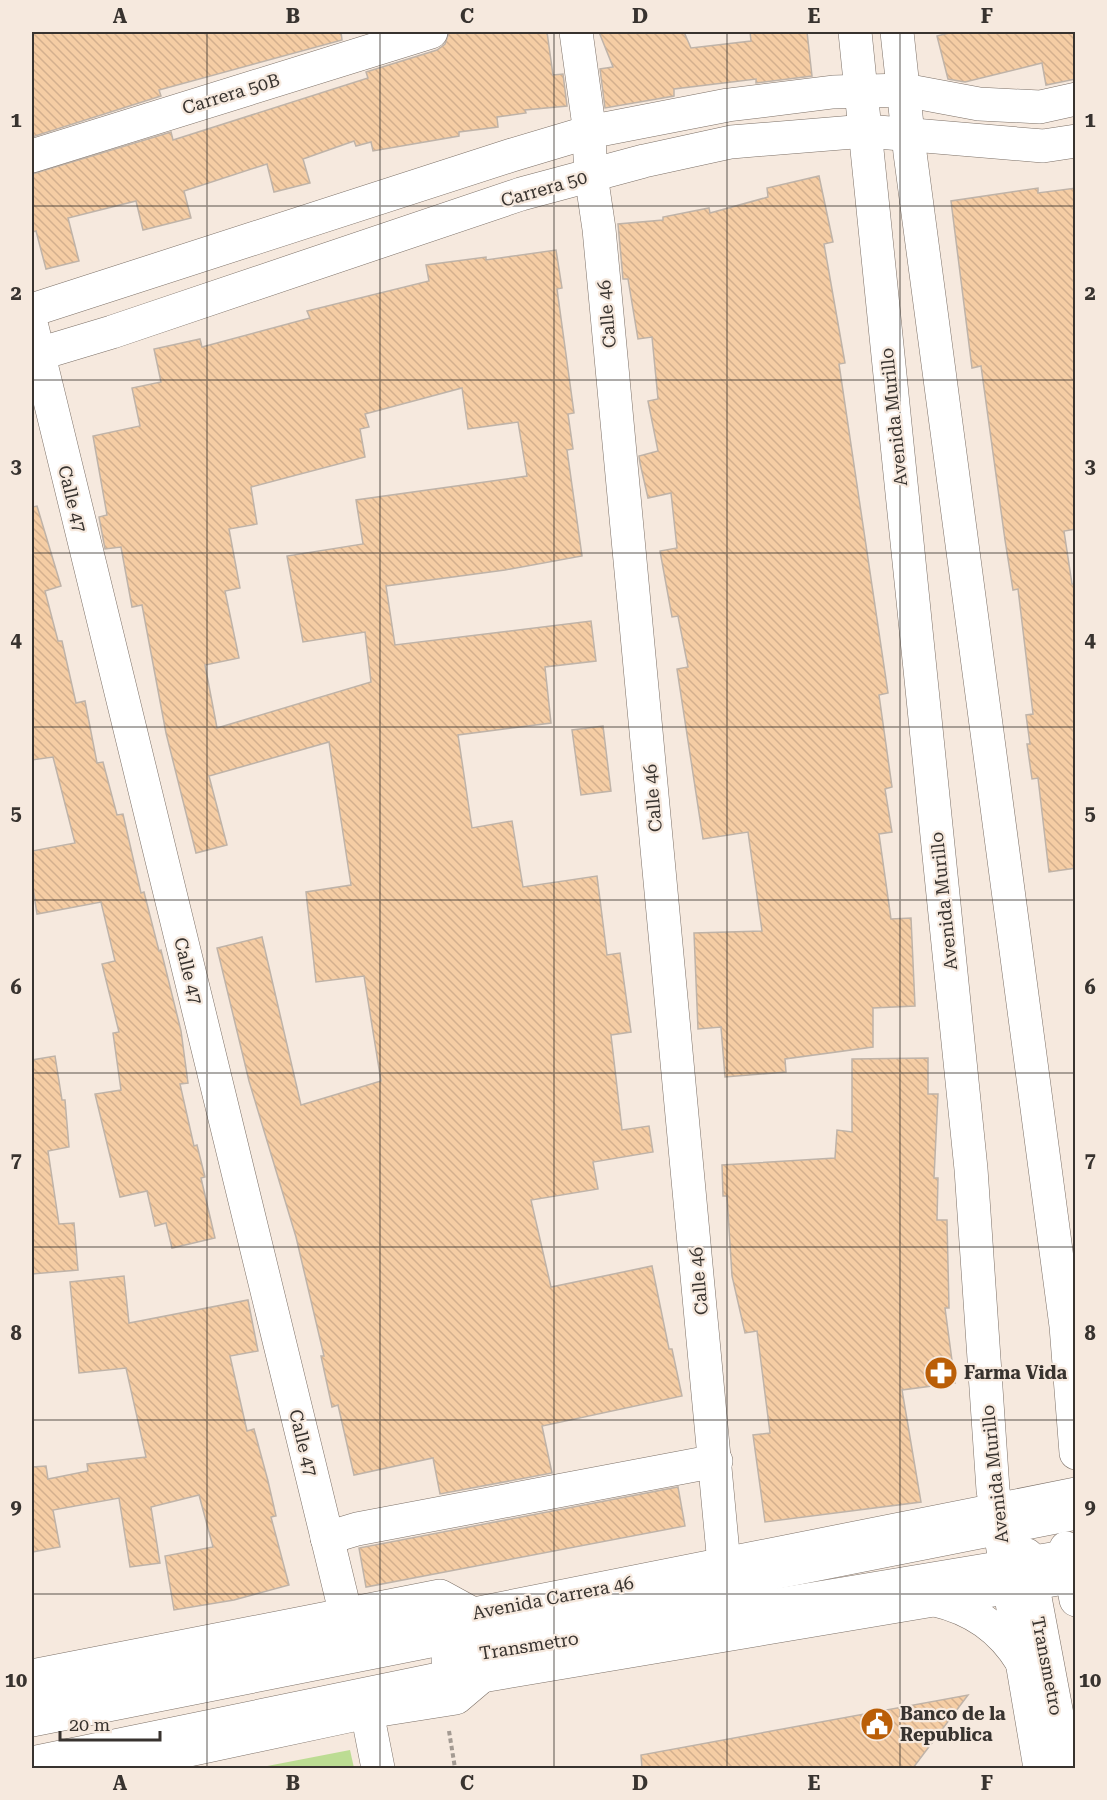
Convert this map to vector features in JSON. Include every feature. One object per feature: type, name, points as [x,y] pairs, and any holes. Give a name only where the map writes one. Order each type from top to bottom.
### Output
[{"type":"street","name":"Carrera 50B","points":[[32,156],[431,32]]},
{"type":"street","name":"Calle 46","points":[[576,32],[590,132],[591,175],[599,229],[724,1564]]},
{"type":"street","name":"Avenida Murillo","points":[[855,32],[1006,1521],[1019,1575],[1023,1663],[1040,1768]]},
{"type":"street","points":[[897,32],[909,135],[1071,1326],[1075,1434]]},
{"type":"street","points":[[32,310],[512,154],[590,132],[728,105],[862,90],[904,90],[990,105],[1040,107],[1076,99]]},
{"type":"street","name":"Carrera 50","points":[[34,345],[112,332],[521,194],[731,142],[866,131],[1043,146],[1076,141]]},
{"type":"street","name":"Calle 47","points":[[34,345],[346,1615]]},
{"type":"street","points":[[327,1538],[357,1529],[716,1461]]},
{"type":"street","points":[[1070,1508],[1073,1573]]},
{"type":"street","name":"Avenida Carrera 46","points":[[32,1763],[432,1652],[473,1614],[724,1564],[1006,1521],[1070,1508]]},
{"type":"street","name":"Transmetro","points":[[32,1742],[1006,1521]]},
{"type":"street","name":"Avenida Carrera 46","points":[[32,1702],[432,1652],[482,1676],[935,1600],[1019,1575],[1073,1573]]},
{"type":"street","name":"Transmetro","points":[[32,1720],[432,1652],[1019,1575],[1067,1768]]},
{"type":"street","points":[[32,1676],[440,1596],[473,1614]]},
{"type":"street","points":[[935,1600],[969,1611],[984,1620],[1006,1639],[1023,1663]]},
{"type":"street","points":[[105,1768],[367,1712],[456,1698],[482,1676]]},
{"type":"street","points":[[367,1712],[378,1768]]},
{"type":"green space","points":[[350,1750],[354,1768],[257,1768]]},
{"type":"building","points":[[32,32],[341,32],[342,40],[159,90],[161,96],[32,137]]},
{"type":"building","points":[[449,32],[547,32],[553,75],[563,74],[567,106],[525,110],[526,113],[497,117],[498,127],[459,132],[459,136],[373,151],[371,142],[356,146],[354,141],[303,159],[310,183],[274,192],[267,164],[184,191],[191,218],[143,230],[136,201],[68,218],[79,261],[46,269],[36,231],[32,232],[32,174],[171,132],[173,140],[368,78],[366,72],[437,50],[445,44]]},
{"type":"building","points":[[599,32],[684,32],[691,48],[751,41],[750,32],[807,32],[812,76],[756,83],[756,79],[674,89],[674,96],[605,108],[600,69],[613,67]]},
{"type":"building","points":[[953,32],[1076,32],[1076,79],[1046,85],[1042,63],[965,82],[948,79],[937,36]]},
{"type":"building","points":[[819,176],[833,242],[824,244],[845,363],[839,364],[888,693],[879,695],[892,787],[885,789],[892,832],[879,834],[891,919],[911,918],[915,1006],[873,1008],[873,1047],[785,1059],[786,1072],[725,1077],[721,1027],[698,1029],[694,933],[762,931],[748,832],[703,839],[677,669],[688,667],[678,616],[672,617],[660,551],[677,548],[671,493],[648,498],[639,456],[658,451],[648,401],[658,399],[652,337],[638,339],[628,279],[623,279],[618,224],[663,220],[663,217],[709,208],[710,213],[768,197],[767,188]]},
{"type":"building","points":[[1038,188],[1038,193],[1076,188],[1076,529],[1064,531],[1072,584],[1076,584],[1076,868],[1049,872],[1038,778],[1032,779],[1027,744],[1030,744],[1026,715],[1033,714],[1018,589],[1013,590],[981,366],[972,368],[951,201]]},
{"type":"building","points":[[556,250],[562,288],[557,289],[574,413],[568,414],[573,449],[567,450],[582,556],[505,570],[386,586],[395,645],[591,621],[596,661],[545,667],[551,723],[458,735],[472,828],[512,821],[523,887],[597,876],[607,955],[620,953],[631,1032],[611,1035],[622,1130],[649,1126],[653,1152],[593,1162],[598,1189],[531,1200],[551,1287],[652,1266],[669,1349],[672,1349],[682,1396],[542,1426],[552,1473],[440,1494],[433,1458],[354,1475],[338,1405],[332,1407],[321,1356],[324,1356],[296,1237],[249,1081],[217,948],[262,937],[301,1105],[381,1081],[364,976],[316,982],[306,892],[351,885],[329,742],[209,776],[227,845],[196,853],[166,733],[142,605],[132,607],[121,547],[105,549],[99,517],[107,515],[93,436],[140,426],[132,388],[161,382],[154,349],[200,339],[202,347],[310,318],[307,311],[429,281],[426,265],[486,257],[486,260]],"holes":[[[462,388],[468,429],[518,422],[527,476],[356,500],[363,544],[287,556],[303,642],[365,632],[371,682],[217,728],[205,665],[239,658],[225,591],[240,588],[229,529],[257,524],[251,487],[365,457],[360,429],[369,427],[365,414]]]},
{"type":"building","points":[[37,506],[61,586],[45,591],[58,641],[62,641],[76,703],[85,701],[97,763],[103,762],[117,815],[123,814],[141,893],[144,892],[159,951],[161,950],[181,1031],[188,1083],[180,1084],[194,1146],[197,1145],[205,1177],[201,1178],[215,1238],[172,1248],[166,1223],[155,1226],[147,1191],[120,1197],[95,1094],[121,1090],[113,1033],[119,1032],[102,964],[115,961],[101,902],[37,914],[32,881],[32,851],[75,843],[53,757],[32,760],[32,507]]},
{"type":"building","points":[[603,726],[611,791],[581,795],[572,730]]},
{"type":"building","points":[[55,1056],[62,1100],[65,1100],[69,1147],[48,1151],[59,1224],[74,1223],[78,1270],[32,1274],[32,1060]]},
{"type":"building","points":[[928,1058],[928,1094],[938,1094],[934,1178],[938,1178],[937,1220],[947,1220],[949,1308],[945,1308],[955,1383],[902,1390],[921,1502],[765,1522],[753,1435],[770,1433],[757,1331],[745,1333],[732,1276],[727,1196],[723,1196],[722,1165],[835,1158],[837,1130],[852,1132],[852,1059]]},
{"type":"building","points":[[124,1276],[129,1323],[248,1300],[258,1351],[230,1356],[247,1431],[254,1429],[268,1481],[276,1516],[271,1517],[289,1585],[234,1600],[174,1610],[165,1556],[213,1547],[199,1495],[151,1507],[160,1563],[130,1567],[119,1498],[53,1510],[60,1547],[32,1552],[32,1467],[46,1466],[48,1479],[88,1471],[87,1464],[146,1457],[126,1368],[79,1373],[70,1282]]},
{"type":"building","points":[[678,1487],[685,1526],[366,1587],[359,1548]]},
{"type":"building","name":"Banco de la Republica","points":[[968,1695],[913,1768],[642,1768],[641,1755]]},
{"type":"place","name":"Farma Vida","points":[[941,1373]]},
{"type":"place","name":"Banco de la Republica","points":[[877,1724]]}]
